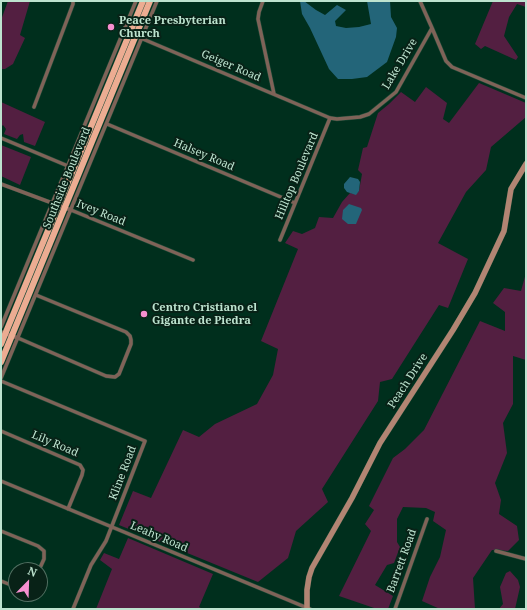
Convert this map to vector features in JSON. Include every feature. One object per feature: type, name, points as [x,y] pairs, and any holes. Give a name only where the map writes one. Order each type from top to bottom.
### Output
[{"type":"highway","name":"Southside Boulevard","points":[[133,35],[143,1]]},
{"type":"highway","name":"Southside Boulevard","points":[[1,362],[9,335],[133,35],[150,1]]},
{"type":"highway","name":"Southside Boulevard","points":[[1,344],[9,335]]},
{"type":"main road","name":"Peach Drive","points":[[308,609],[309,577],[312,568],[352,498],[378,447],[475,293],[504,231],[511,189],[526,164]]},
{"type":"street","points":[[34,107],[73,4],[72,1]]},
{"type":"street","points":[[1,328],[106,124],[133,35],[136,1]]},
{"type":"street","points":[[1,380],[9,335],[36,295],[62,207],[68,166],[133,35],[158,1]]},
{"type":"street","points":[[263,1],[258,19],[274,94]]},
{"type":"street","points":[[420,1],[446,61],[452,67],[526,98]]},
{"type":"street","name":"Lake Drive","points":[[330,118],[337,119],[366,116],[391,96],[399,86],[432,28]]},
{"type":"street","name":"Geiger Road","points":[[133,35],[330,118]]},
{"type":"street","name":"Hilltop Boulevard","points":[[280,240],[330,118]]},
{"type":"street","name":"Halsey Road","points":[[106,124],[295,203]]},
{"type":"street","points":[[1,138],[68,166]]},
{"type":"street","name":"Ivey Road","points":[[1,185],[62,207],[193,260]]},
{"type":"street","points":[[9,335],[111,377],[115,377],[119,374],[131,340],[130,336],[126,332],[36,295]]},
{"type":"street","name":"Kline Road","points":[[1,380],[145,441],[112,527],[106,541],[91,565],[73,609]]},
{"type":"street","name":"Lily Road","points":[[1,431],[80,465],[83,470],[82,475],[68,509]]},
{"type":"street","name":"Leahy Road","points":[[1,481],[308,609]]},
{"type":"street","name":"Barrett Road","points":[[395,609],[427,519]]},
{"type":"street","points":[[1,531],[38,546],[44,551],[43,562]]},
{"type":"street","points":[[496,550],[526,559]]},
{"type":"shaded area","points":[[8,1],[30,1],[20,35],[25,38],[13,64],[5,69],[1,69],[1,20]]},
{"type":"shaded area","points":[[493,1],[526,1],[526,7],[517,4],[509,17],[504,36],[518,57],[516,60],[485,46],[481,49],[475,44]]},
{"type":"shaded area","points":[[479,83],[526,103],[526,117],[491,147],[486,170],[466,192],[438,243],[468,259],[448,308],[439,305],[392,379],[380,382],[378,401],[322,489],[328,502],[296,531],[288,558],[258,582],[119,525],[133,491],[151,498],[183,430],[199,437],[215,424],[257,404],[273,375],[278,349],[261,341],[298,249],[285,243],[293,231],[302,234],[315,228],[319,217],[333,218],[342,202],[350,193],[356,194],[359,191],[362,174],[358,170],[363,148],[367,147],[378,113],[401,92],[415,102],[426,87],[447,103],[443,119],[449,123]]},
{"type":"shaded area","points":[[1,102],[45,122],[35,146],[24,142],[23,134],[17,139],[4,134],[6,129],[3,125],[1,127]]},
{"type":"shaded area","points":[[1,145],[31,157],[20,185],[1,176]]},
{"type":"shaded area","points":[[526,273],[526,360],[513,356],[513,404],[503,423],[507,453],[495,483],[501,500],[499,514],[517,526],[519,540],[508,551],[492,550],[473,578],[475,609],[440,609],[422,601],[430,577],[440,557],[446,530],[433,521],[435,512],[426,508],[403,507],[397,519],[397,542],[400,547],[394,563],[387,565],[375,585],[393,596],[388,609],[377,609],[339,596],[371,531],[365,524],[374,510],[369,506],[393,458],[405,449],[424,430],[480,321],[505,331],[505,312],[493,303],[504,288],[521,291]]},
{"type":"shaded area","points":[[128,538],[213,574],[199,607],[203,609],[96,609],[112,569],[100,560],[104,553],[119,559]]},
{"type":"shaded area","points":[[510,571],[518,580],[520,587],[515,609],[499,609],[503,604],[500,587],[506,573]]},
{"type":"water","points":[[300,1],[304,1],[325,15],[337,5],[346,10],[335,21],[336,26],[346,28],[371,24],[367,1],[390,1],[391,17],[397,28],[396,37],[387,62],[367,77],[338,79],[329,69],[302,14]]},
{"type":"water","points":[[350,177],[358,179],[360,182],[359,191],[356,195],[347,192],[344,188],[344,184]]},
{"type":"water","points":[[349,204],[361,208],[362,210],[356,224],[348,224],[342,219],[343,210]]},
{"type":"place","name":"Peace Presbyterian Church","points":[[111,27]]},
{"type":"place","name":"Centro Cristiano el Gigante de Piedra","points":[[144,314]]}]
